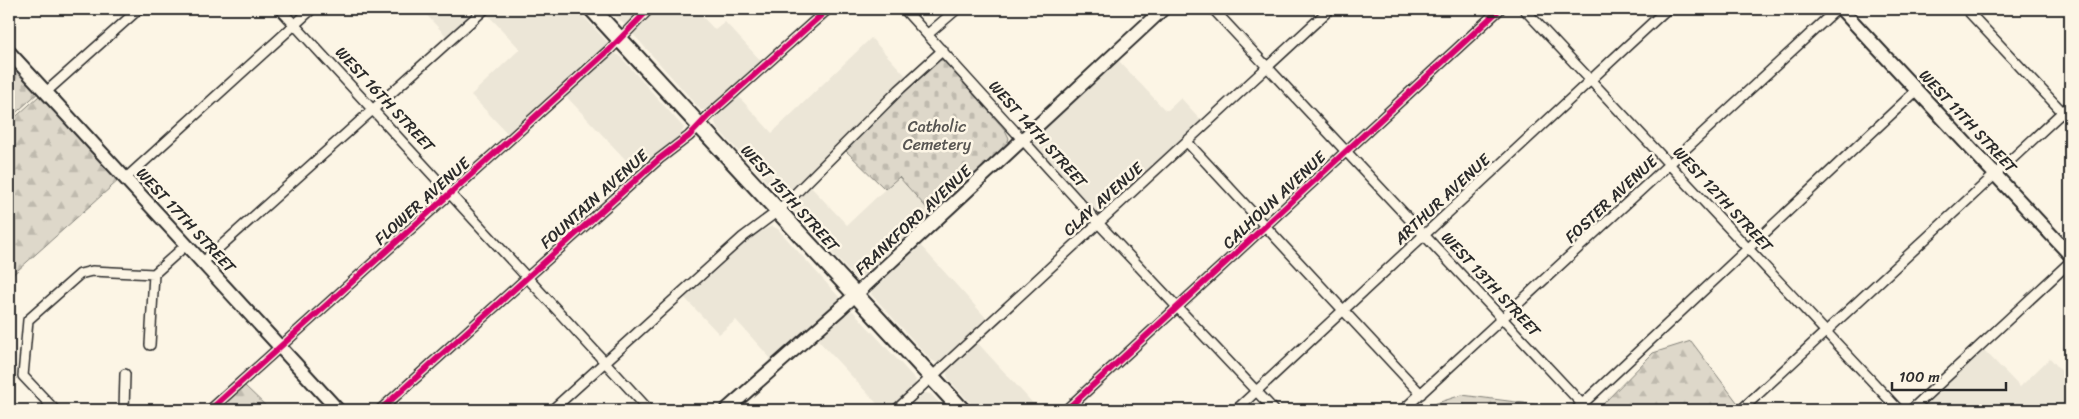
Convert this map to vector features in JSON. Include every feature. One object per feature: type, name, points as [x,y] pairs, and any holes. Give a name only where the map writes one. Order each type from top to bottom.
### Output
[{"type":"highway","name":"WEST 15TH STREET","points":[[592,9],[962,410]]},
{"type":"main road","name":"FRANKFORD AVENUE","points":[[726,410],[855,296],[1163,9]]},
{"type":"main road","name":"WEST 11TH STREET","points":[[1841,9],[2070,256]]},
{"type":"main road","name":"WEST 17TH STREET","points":[[9,52],[338,410]]},
{"type":"street","points":[[46,92],[139,9]]},
{"type":"street","name":"WEST 16TH STREET","points":[[280,9],[649,410]]},
{"type":"street","points":[[126,179],[312,9]]},
{"type":"street","points":[[203,262],[485,9]]},
{"type":"street","name":"FLOWER AVENUE","points":[[210,410],[620,38],[649,9]]},
{"type":"street","name":"FOUNTAIN AVENUE","points":[[380,410],[828,9]]},
{"type":"street","name":"WEST 14TH STREET","points":[[904,9],[1099,224],[1274,410]]},
{"type":"street","points":[[928,34],[957,9]]},
{"type":"street","name":"WEST 13TH STREET","points":[[1213,9],[1425,235],[1579,407]]},
{"type":"street","name":"CLAY AVENUE","points":[[896,410],[1330,9]]},
{"type":"street","name":"CALHOUN AVENUE","points":[[1066,410],[1500,9]]},
{"type":"street","name":"WEST 12TH STREET","points":[[1524,9],[1899,410]]},
{"type":"street","name":"ARTHUR AVENUE","points":[[1236,410],[1667,9]]},
{"type":"street","name":"FOSTER AVENUE","points":[[1403,410],[1670,165],[1836,9]]},
{"type":"street","points":[[1966,9],[2070,120]]},
{"type":"street","points":[[552,410],[743,236],[778,211],[899,90],[943,50]]},
{"type":"street","points":[[1579,407],[1917,90]]},
{"type":"street","points":[[1741,410],[2070,105]]},
{"type":"street","points":[[1187,142],[1421,394]]},
{"type":"street","points":[[55,410],[23,376],[28,320],[80,274],[92,272],[154,274],[186,245]]},
{"type":"street","points":[[1911,410],[2070,262]]},
{"type":"street","points":[[150,345],[154,274]]},
{"type":"street","points":[[124,410],[125,374]]},
{"type":"shaded area","points":[[421,9],[477,9],[446,36]]},
{"type":"shaded area","points":[[491,9],[577,9],[607,42],[605,48],[509,135],[471,95],[520,49],[486,13]]},
{"type":"shaded area","points":[[608,9],[643,9],[625,25]]},
{"type":"shaded area","points":[[655,9],[695,9],[715,30],[725,22],[762,62],[710,109],[701,110],[633,34],[635,27]]},
{"type":"shaded area","points":[[871,38],[907,77],[800,184],[785,196],[779,195],[717,128],[715,122],[717,112],[737,95],[772,133]]},
{"type":"shaded area","points":[[611,53],[619,55],[684,128],[678,140],[638,173],[565,95]]},
{"type":"shaded area","points":[[1118,60],[1165,110],[1168,110],[1181,98],[1200,119],[1206,117],[1099,217],[1034,146],[1033,141]]},
{"type":"shaded area","points":[[898,177],[932,214],[864,277],[857,280],[794,212],[793,204],[809,185],[847,225]]},
{"type":"shaded area","points":[[772,226],[778,229],[839,297],[836,303],[772,360],[736,320],[719,334],[683,296],[749,237]]},
{"type":"shaded area","points":[[920,245],[987,319],[938,363],[931,360],[871,294],[873,288]]},
{"type":"shaded area","points":[[853,311],[916,380],[913,389],[890,410],[883,410],[817,339],[847,312]]},
{"type":"shaded area","points":[[975,340],[1039,410],[977,410],[949,380],[947,375],[948,369],[956,357]]},
{"type":"shaded area","points":[[1983,349],[2020,387],[2050,358],[2070,381],[2070,410],[1917,410]]},
{"type":"shaded area","points":[[925,393],[931,394],[946,410],[902,410]]},
{"type":"green space","points":[[9,57],[40,91],[9,119]]},
{"type":"green space","name":"Catholic Cemetery","points":[[935,60],[944,60],[1005,130],[1009,138],[1007,144],[932,214],[899,177],[885,189],[844,149]]},
{"type":"green space","points":[[39,92],[120,179],[9,278],[9,123],[39,96]]},
{"type":"green space","points":[[1691,341],[1740,406],[1736,410],[1579,410],[1584,405],[1602,405],[1653,353]]},
{"type":"green space","points":[[244,385],[270,410],[216,410]]},
{"type":"green space","points":[[1462,395],[1570,409],[1415,410]]},
{"type":"cycle path","points":[[210,410],[609,50],[649,9]]},
{"type":"cycle path","points":[[380,410],[659,159],[689,136],[708,116],[828,9]]},
{"type":"cycle path","points":[[1066,410],[1500,9]]}]
